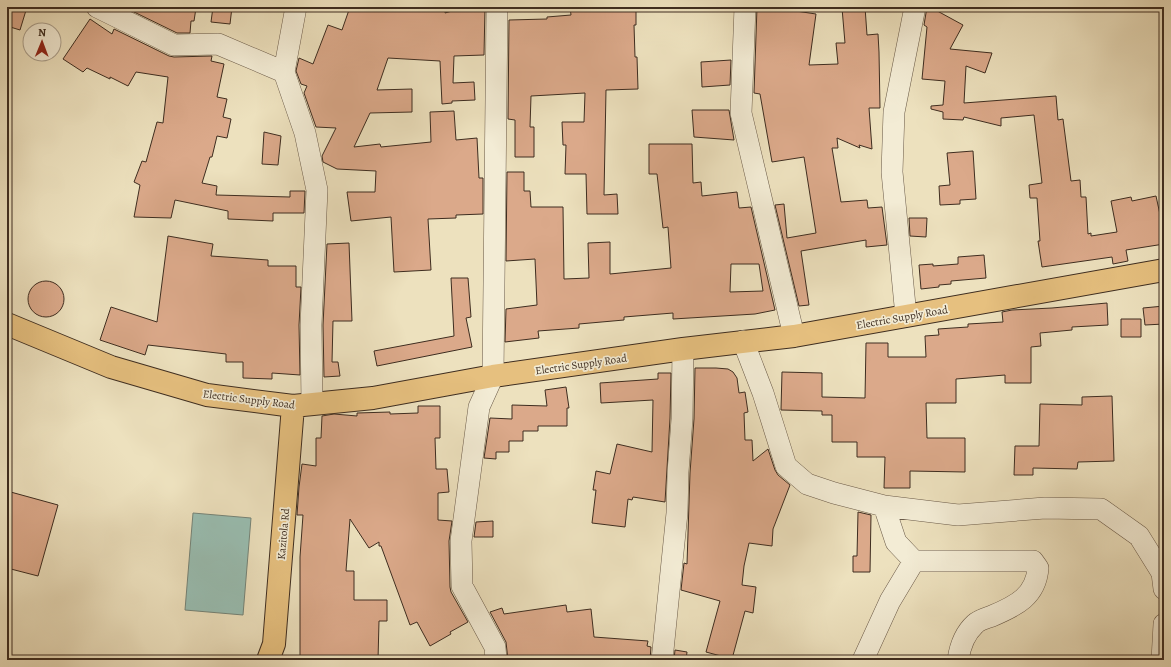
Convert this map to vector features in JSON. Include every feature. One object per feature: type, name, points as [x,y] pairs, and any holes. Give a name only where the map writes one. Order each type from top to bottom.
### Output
[{"type":"main road","name":"Electric Supply Road","points":[[7,324],[111,367],[207,395],[303,405],[373,398],[493,376],[743,341],[794,336],[1164,270]]},
{"type":"main road","name":"Kazitola Rd","points":[[268,660],[274,644],[303,405]]},
{"type":"street","points":[[97,7],[174,45],[218,44],[284,72]]},
{"type":"street","points":[[296,7],[284,72],[305,133],[317,190],[311,325],[303,405]]},
{"type":"street","points":[[496,660],[495,647],[462,586],[460,540],[479,407],[493,376],[497,7]]},
{"type":"street","points":[[745,7],[741,114],[794,336]]},
{"type":"street","points":[[906,316],[892,172],[894,112],[915,7]]},
{"type":"street","points":[[743,341],[763,393],[786,466],[807,484],[834,493],[884,506],[958,515],[1045,508],[1101,509],[1139,536],[1162,573],[1164,589]]},
{"type":"street","points":[[662,660],[677,513],[682,419],[683,349]]},
{"type":"street","points":[[884,506],[896,542],[914,561],[1033,561],[1038,568],[1037,579],[1030,593],[1021,601],[1002,612],[976,623],[960,646],[958,660]]},
{"type":"street","points":[[863,660],[890,601],[914,561]]},
{"type":"street","points":[[1162,660],[1164,624]]},
{"type":"water","points":[[193,513],[251,518],[243,615],[185,610]]},
{"type":"building","points":[[7,7],[27,7],[20,30],[7,26]]},
{"type":"building","points":[[132,7],[196,8],[194,21],[191,21],[190,33],[177,33],[132,11]]},
{"type":"building","points":[[213,7],[232,7],[230,24],[211,22]]},
{"type":"building","points":[[350,7],[446,7],[445,13],[466,7],[485,7],[484,55],[454,56],[453,83],[474,82],[475,100],[452,101],[452,103],[442,104],[440,61],[388,58],[377,90],[412,89],[412,112],[370,113],[354,147],[380,144],[381,147],[431,142],[430,112],[454,111],[456,140],[477,138],[479,178],[483,178],[483,214],[456,215],[456,218],[428,219],[431,270],[394,272],[391,217],[351,221],[347,192],[375,192],[376,171],[337,169],[323,162],[322,156],[336,128],[316,127],[304,93],[307,86],[301,84],[296,71],[299,58],[313,64],[328,25],[342,30]]},
{"type":"building","points":[[570,7],[636,7],[636,25],[634,25],[638,89],[606,90],[604,195],[617,194],[618,214],[587,214],[586,174],[565,174],[566,145],[563,145],[562,122],[584,122],[585,93],[531,96],[530,127],[534,127],[534,157],[515,157],[515,120],[508,119],[509,20],[547,19],[547,17],[571,15]]},
{"type":"building","points":[[757,7],[769,7],[816,14],[809,65],[838,64],[836,43],[845,43],[842,8],[865,7],[867,35],[878,34],[880,108],[869,108],[872,149],[859,145],[860,148],[837,138],[838,148],[832,148],[841,202],[867,200],[868,208],[882,207],[887,245],[866,247],[866,240],[801,251],[809,305],[799,306],[775,205],[784,204],[787,238],[816,233],[804,157],[772,162],[760,94],[754,93]]},
{"type":"building","points":[[927,7],[930,7],[963,25],[950,49],[992,53],[985,73],[966,66],[964,103],[1056,96],[1058,120],[1063,119],[1071,181],[1080,180],[1081,197],[1086,197],[1088,234],[1091,233],[1091,236],[1117,232],[1111,201],[1131,197],[1132,201],[1156,196],[1161,219],[1164,218],[1164,244],[1126,250],[1128,261],[1113,264],[1112,257],[1042,267],[1038,241],[1040,241],[1037,198],[1030,198],[1029,185],[1042,183],[1034,115],[1001,118],[1001,126],[964,117],[963,120],[943,119],[943,112],[931,109],[931,106],[943,105],[945,81],[922,79],[927,27],[924,25]]},
{"type":"building","points":[[90,19],[112,34],[114,29],[169,56],[212,56],[211,61],[224,64],[217,97],[227,99],[223,117],[231,119],[227,138],[217,136],[212,157],[210,157],[202,183],[217,186],[216,195],[290,197],[290,191],[305,191],[304,213],[273,213],[273,221],[228,219],[228,211],[175,200],[171,218],[134,217],[140,185],[134,182],[142,161],[146,162],[157,122],[163,123],[168,77],[136,72],[128,86],[87,68],[83,72],[63,59]]},
{"type":"building","points":[[731,60],[730,85],[702,87],[701,62]]},
{"type":"building","points":[[692,110],[729,110],[734,140],[694,137]]},
{"type":"building","points":[[264,132],[281,136],[278,165],[262,164]]},
{"type":"building","points":[[649,144],[692,144],[693,183],[701,182],[702,196],[737,192],[739,208],[751,207],[775,310],[755,314],[673,319],[673,313],[624,317],[624,320],[579,324],[579,328],[538,331],[539,338],[505,342],[506,309],[537,305],[535,259],[506,261],[507,172],[524,172],[524,191],[530,191],[531,207],[563,207],[564,279],[589,278],[588,243],[610,242],[610,274],[671,268],[668,227],[663,228],[657,174],[649,174]],"holes":[[[731,264],[759,264],[763,291],[730,292]]]},
{"type":"building","points":[[973,151],[976,199],[960,200],[960,204],[940,205],[939,186],[950,185],[947,153]]},
{"type":"building","points":[[909,218],[927,218],[926,237],[910,236]]},
{"type":"building","points":[[168,236],[213,244],[211,256],[268,260],[268,266],[296,266],[296,287],[301,287],[299,325],[300,375],[272,373],[272,379],[243,378],[243,362],[226,362],[226,354],[148,345],[145,355],[100,340],[111,307],[157,322]]},
{"type":"building","points":[[349,243],[352,321],[333,321],[332,362],[338,362],[340,376],[324,377],[323,325],[327,244]]},
{"type":"building","points":[[984,255],[986,278],[951,281],[951,284],[921,289],[919,265],[933,264],[933,266],[958,264],[958,257]]},
{"type":"building","points":[[451,278],[468,278],[471,317],[466,318],[472,347],[377,366],[374,351],[454,336]]},
{"type":"building","points":[[46,281],[56,284],[61,289],[64,299],[61,309],[56,314],[46,317],[36,314],[31,309],[28,299],[31,289],[36,284]]},
{"type":"building","points":[[1107,303],[1108,325],[1072,327],[1072,330],[1040,333],[1041,346],[1031,347],[1031,383],[1005,383],[1005,375],[956,379],[956,403],[926,403],[927,438],[965,438],[965,472],[910,471],[910,488],[884,488],[885,457],[857,457],[857,442],[832,442],[832,415],[822,415],[822,411],[781,410],[782,372],[822,373],[822,397],[865,398],[866,343],[888,343],[888,357],[926,357],[925,336],[939,335],[938,329],[968,327],[968,324],[1003,322],[1002,312],[1012,310]]},
{"type":"building","points":[[1164,306],[1164,324],[1145,325],[1143,308]]},
{"type":"building","points":[[1121,319],[1141,319],[1141,337],[1121,337]]},
{"type":"building","points":[[695,368],[728,369],[733,372],[737,378],[739,393],[745,392],[748,412],[744,413],[745,440],[752,440],[753,461],[768,449],[778,475],[790,485],[773,529],[772,546],[749,543],[742,585],[756,587],[753,613],[745,611],[732,659],[706,652],[720,601],[681,590],[684,563],[687,564]]},
{"type":"building","points":[[658,373],[671,373],[665,502],[633,497],[632,500],[628,499],[625,527],[592,523],[596,490],[593,490],[596,471],[610,474],[617,444],[652,452],[653,400],[601,403],[600,383],[658,379]]},
{"type":"building","points":[[566,387],[569,408],[567,408],[567,426],[538,426],[538,431],[523,431],[523,441],[509,441],[509,452],[496,452],[496,459],[484,458],[490,418],[512,419],[512,405],[547,406],[545,390]]},
{"type":"building","points":[[1112,396],[1114,461],[1078,462],[1077,469],[1033,468],[1033,475],[1014,475],[1015,446],[1039,446],[1040,404],[1082,405],[1082,397]]},
{"type":"building","points":[[418,406],[440,406],[440,438],[435,438],[436,469],[447,469],[449,492],[438,493],[438,520],[452,521],[449,541],[450,587],[451,592],[468,622],[430,646],[417,622],[410,625],[381,546],[379,546],[379,542],[369,548],[350,519],[346,571],[354,571],[354,600],[387,600],[387,621],[379,621],[378,660],[300,660],[300,557],[303,515],[297,515],[299,487],[302,464],[316,466],[316,438],[321,438],[322,416],[334,414],[357,416],[357,413],[418,413]]},
{"type":"building","points":[[7,491],[58,505],[38,576],[7,568]]},
{"type":"building","points":[[858,512],[871,515],[870,572],[853,572],[853,556],[857,556]]},
{"type":"building","points":[[493,521],[493,537],[474,537],[476,522]]},
{"type":"building","points":[[566,605],[567,612],[591,609],[594,637],[648,641],[647,646],[651,647],[650,660],[604,657],[596,660],[508,660],[506,642],[490,612],[502,608],[504,614]]},
{"type":"building","points":[[675,650],[687,652],[686,660],[674,660]]}]
